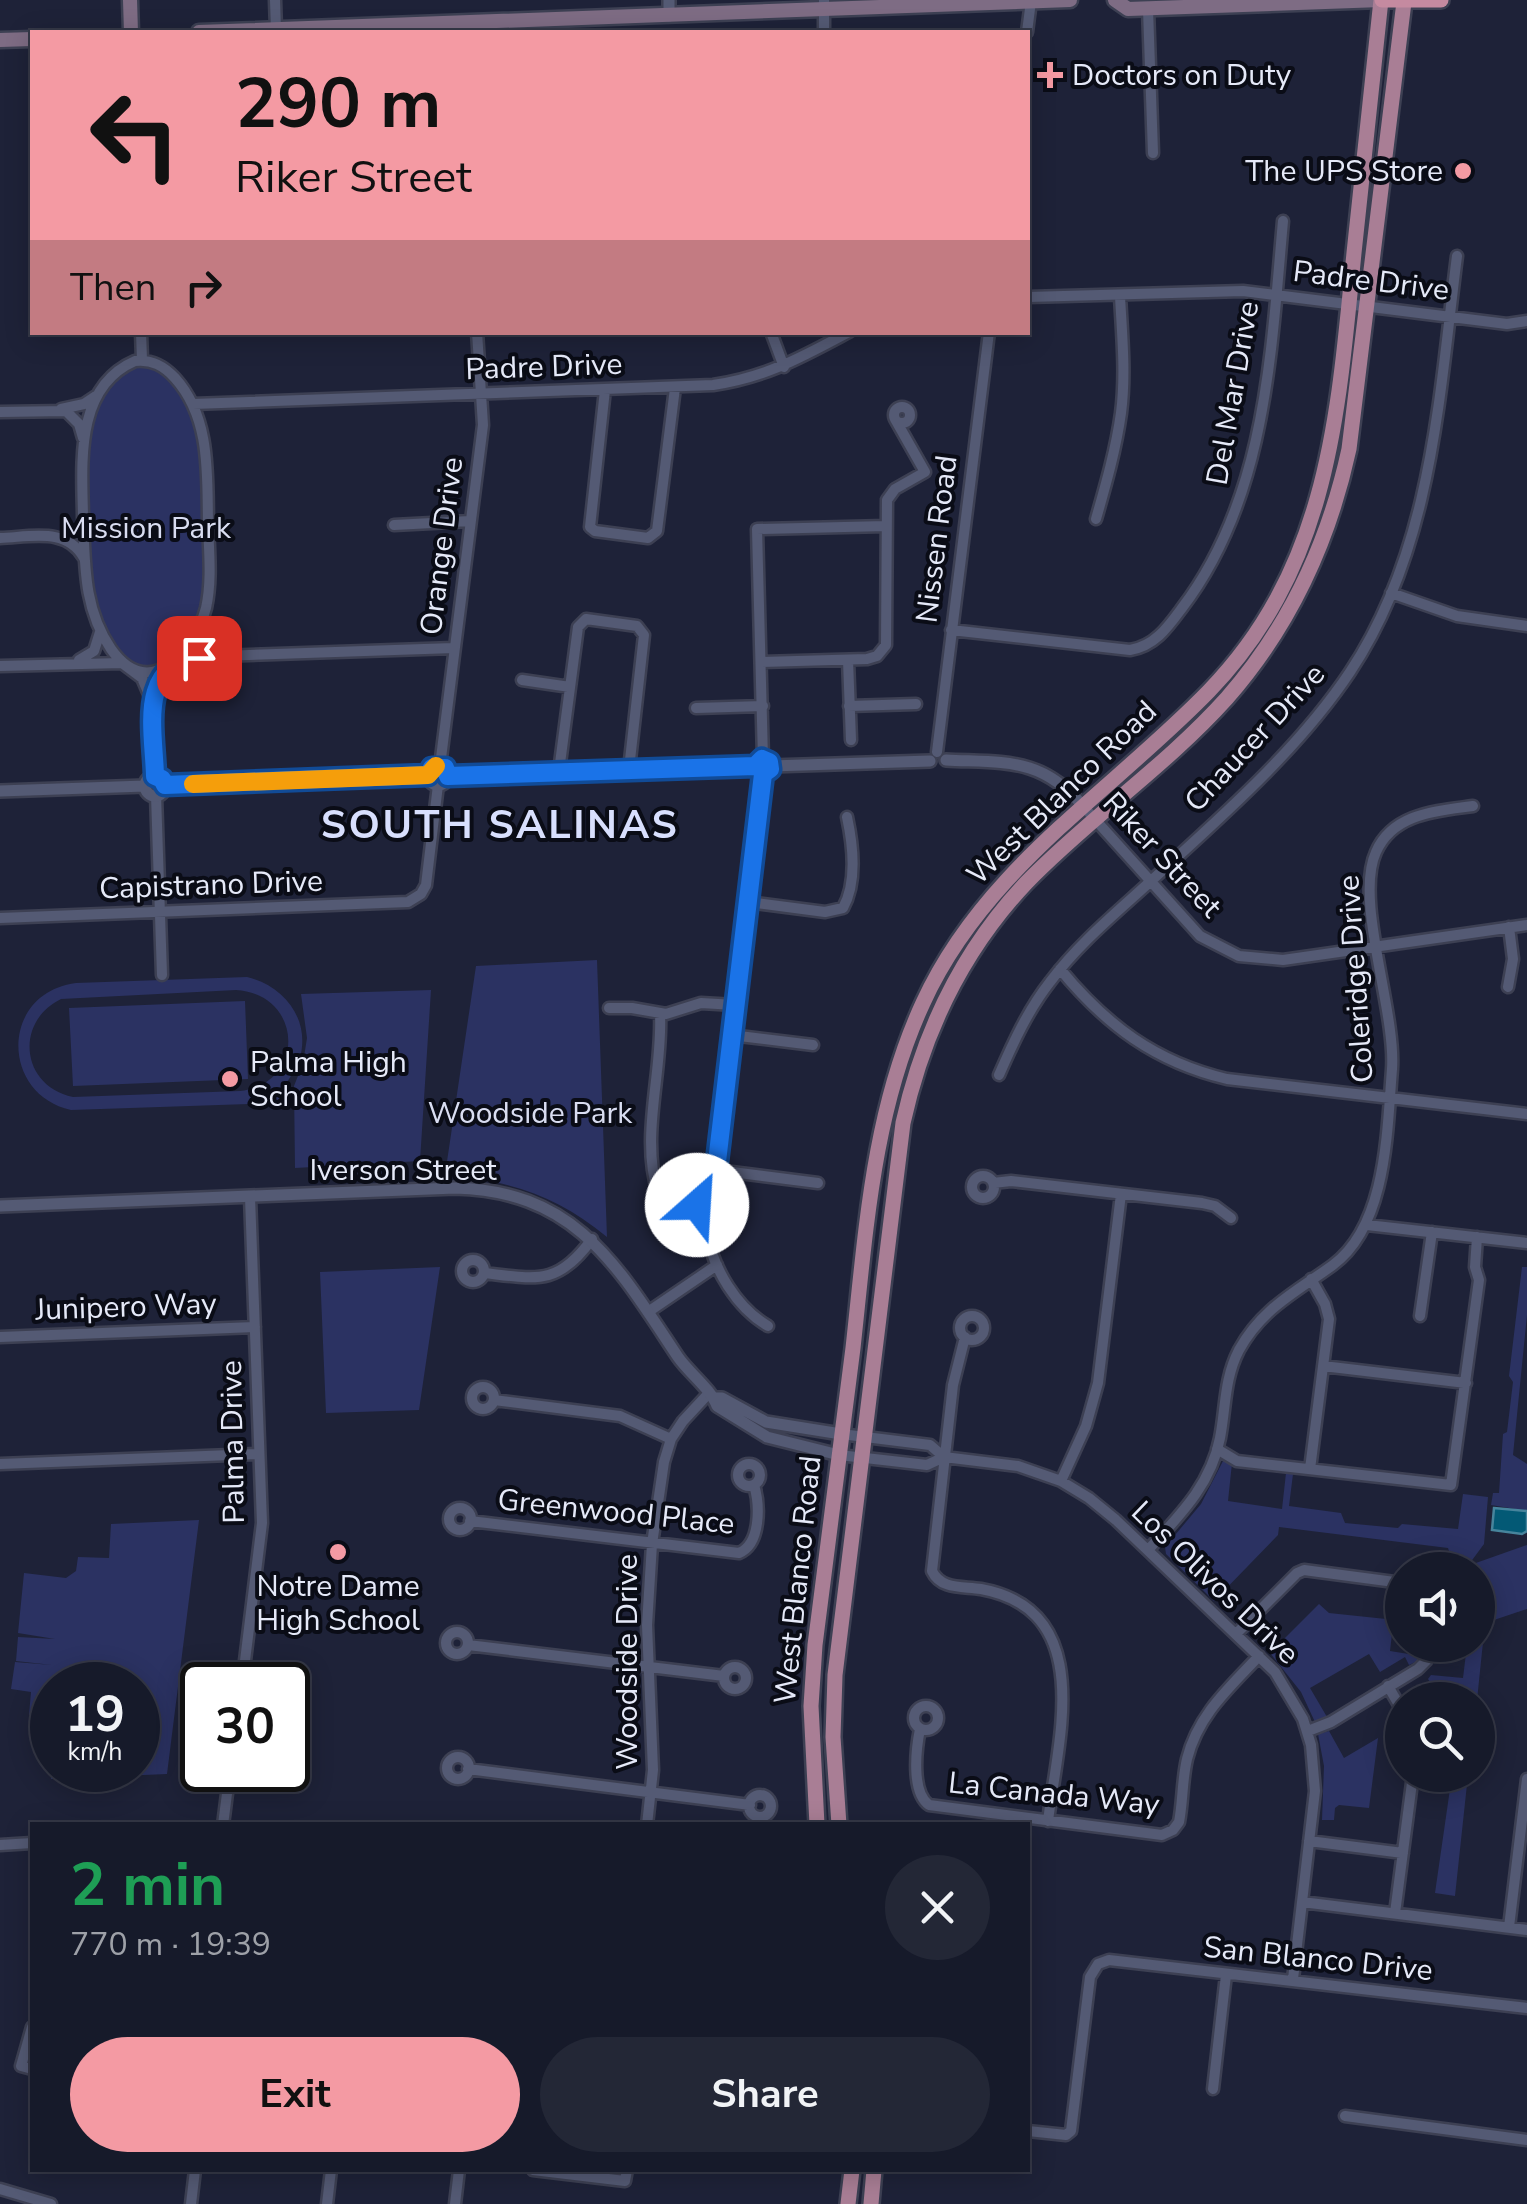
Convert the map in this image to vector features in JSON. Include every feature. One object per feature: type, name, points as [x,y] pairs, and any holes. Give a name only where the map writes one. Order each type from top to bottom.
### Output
[{"type":"highway","points":[[1382,0],[1441,0]]},
{"type":"main road","points":[[130,0],[131,30]]},
{"type":"main road","points":[[276,30],[515,27],[669,8],[1070,0]]},
{"type":"main road","points":[[1116,0],[1128,9],[1382,0]]},
{"type":"main road","name":"West Blanco Road","points":[[817,1822],[811,1706],[815,1645],[879,1137],[902,1049],[934,979],[976,914],[1017,866],[1210,690],[1245,648],[1279,595],[1307,536],[1323,486],[1350,303],[1382,0]]},
{"type":"main road","name":"West Blanco Road","points":[[839,1822],[832,1737],[836,1675],[902,1123],[923,1047],[974,950],[1026,884],[1226,698],[1265,649],[1300,594],[1322,544],[1342,479],[1368,306],[1404,1]]},
{"type":"main road","points":[[0,40],[30,39]]},
{"type":"main road","points":[[848,2204],[852,2172]]},
{"type":"main road","points":[[871,2204],[874,2172]]},
{"type":"street","points":[[274,0],[276,30]]},
{"type":"street","points":[[1027,30],[1031,2]]},
{"type":"street","points":[[824,4],[824,30]]},
{"type":"street","points":[[1148,9],[1153,153]]},
{"type":"street","name":"Del Mar Drive","points":[[951,630],[1130,650],[1145,647],[1160,634],[1215,558],[1243,494],[1262,412],[1283,221]]},
{"type":"street","name":"Chaucer Drive","points":[[999,1075],[1027,1017],[1060,969],[1098,927],[1287,750],[1352,670],[1391,593],[1425,489],[1456,256]]},
{"type":"street","name":"Padre Drive","points":[[1030,297],[1243,291],[1507,324],[1527,321]]},
{"type":"street","points":[[1096,519],[1122,410],[1120,296]]},
{"type":"street","points":[[141,335],[142,360]]},
{"type":"street","name":"Orange Drive","points":[[444,771],[454,648],[483,425],[477,335]]},
{"type":"street","points":[[773,335],[784,367]]},
{"type":"street","name":"Padre Drive","points":[[193,404],[675,388],[733,382],[784,367],[843,335]]},
{"type":"street","name":"Nissen Road","points":[[938,758],[989,335]]},
{"type":"street","points":[[55,410],[84,404],[118,370],[142,360],[152,361],[171,374],[193,404],[201,429],[210,576],[201,621],[191,642],[156,687],[153,710],[162,975]]},
{"type":"street","points":[[606,390],[590,527],[648,538],[657,531],[675,388]]},
{"type":"street","points":[[98,394],[83,439],[87,590],[99,628],[112,650],[145,682],[153,710]]},
{"type":"street","points":[[201,429],[210,411],[230,403]]},
{"type":"street","points":[[0,412],[66,411],[76,418],[83,439]]},
{"type":"street","points":[[762,662],[877,656],[888,641],[888,496],[925,472],[895,419]]},
{"type":"street","points":[[57,536],[77,526],[83,513]]},
{"type":"street","points":[[394,525],[470,520]]},
{"type":"street","points":[[768,1326],[750,1316],[718,1265],[707,1233],[763,766],[757,529],[886,526]]},
{"type":"street","points":[[0,538],[57,536],[74,543],[85,560]]},
{"type":"street","points":[[1391,593],[1457,616],[1527,626]]},
{"type":"street","points":[[559,772],[582,620],[641,628],[644,638],[629,769]]},
{"type":"street","points":[[201,621],[205,648],[221,656]]},
{"type":"street","points":[[74,662],[94,651],[99,628]]},
{"type":"street","points":[[0,666],[109,662],[153,671],[190,659],[221,656],[454,648]]},
{"type":"street","points":[[848,660],[850,740]]},
{"type":"street","points":[[522,680],[570,687]]},
{"type":"street","points":[[849,706],[916,704]]},
{"type":"street","points":[[696,708],[762,706]]},
{"type":"street","name":"Riker Street","points":[[444,771],[559,772],[938,758],[1017,763],[1036,768],[1062,783],[1200,936],[1239,956],[1282,960],[1527,925]]},
{"type":"street","points":[[0,791],[433,780],[432,768],[444,771]]},
{"type":"street","name":"Capistrano Drive","points":[[0,918],[402,902],[421,894],[426,885],[433,780]]},
{"type":"street","name":"Coleridge Drive","points":[[1148,1550],[1198,1493],[1217,1449],[1225,1387],[1241,1346],[1264,1314],[1347,1254],[1367,1225],[1379,1183],[1392,1052],[1369,879],[1380,844],[1401,824],[1417,816],[1473,806]]},
{"type":"street","points":[[748,902],[825,912],[843,908],[848,899],[853,845],[847,817]]},
{"type":"street","points":[[1508,987],[1514,959],[1509,928]]},
{"type":"street","points":[[1060,969],[1122,1034],[1181,1066],[1227,1078],[1527,1114]]},
{"type":"street","points":[[609,1008],[660,1014],[702,1003],[735,1005]]},
{"type":"street","points":[[660,1014],[662,1044],[653,1138],[656,1186],[684,1241]]},
{"type":"street","points":[[731,1036],[813,1045]]},
{"type":"street","points":[[716,1170],[818,1183]]},
{"type":"street","points":[[993,1183],[1012,1181],[1202,1203],[1231,1218]]},
{"type":"street","name":"Iverson Street","points":[[0,1206],[414,1189],[492,1190],[530,1200],[592,1238],[624,1274],[682,1364],[716,1406],[767,1437],[838,1456]]},
{"type":"street","points":[[1061,1481],[1086,1426],[1098,1383],[1122,1194]]},
{"type":"street","name":"Palma Drive","points":[[245,1662],[262,1523],[250,1197]]},
{"type":"street","points":[[666,1210],[710,1203]]},
{"type":"street","points":[[1367,1225],[1527,1243]]},
{"type":"street","points":[[1420,1316],[1432,1232]]},
{"type":"street","points":[[1217,1449],[1237,1460],[1451,1486],[1480,1280],[1475,1267],[1477,1236]]},
{"type":"street","points":[[484,1273],[548,1277],[574,1262],[592,1238]]},
{"type":"street","points":[[648,1312],[718,1265]]},
{"type":"street","points":[[1310,1470],[1329,1312],[1311,1279]]},
{"type":"street","name":"Junipero Way","points":[[0,1337],[255,1327]]},
{"type":"street","points":[[964,1338],[956,1366],[932,1566],[934,1576],[944,1584],[994,1592],[1023,1606],[1045,1626],[1060,1660],[1063,1696],[1048,1820]]},
{"type":"street","points":[[1324,1366],[1466,1383]]},
{"type":"street","name":"Iverson Street","points":[[711,1396],[766,1422],[841,1434]]},
{"type":"street","name":"Woodside Drive","points":[[647,1822],[652,1792],[648,1599],[652,1544],[671,1439],[683,1421],[711,1396]]},
{"type":"street","points":[[494,1400],[620,1416],[671,1439]]},
{"type":"street","name":"Los Olivos Drive","points":[[841,1434],[930,1445],[944,1456],[1018,1466],[1061,1481],[1104,1509],[1259,1656],[1287,1689],[1308,1731],[1316,1776],[1293,1980]]},
{"type":"street","points":[[0,1464],[259,1454]]},
{"type":"street","name":"Los Olivos Drive","points":[[838,1456],[927,1465],[944,1456]]},
{"type":"street","name":"Greenwood Place","points":[[470,1520],[735,1554],[747,1550],[753,1542],[758,1504],[754,1485]]},
{"type":"street","points":[[1236,1634],[1296,1573],[1304,1570],[1385,1581]]},
{"type":"street","points":[[468,1645],[724,1676]]},
{"type":"street","name":"La Canada Way","points":[[920,1729],[919,1792],[925,1804],[1158,1835],[1174,1830],[1180,1815],[1188,1756],[1202,1721],[1259,1656]]},
{"type":"street","points":[[1395,1682],[1425,1662]]},
{"type":"street","points":[[1308,1731],[1385,1688]]},
{"type":"street","points":[[468,1769],[750,1805]]},
{"type":"street","points":[[1509,1927],[1527,1779]]},
{"type":"street","points":[[224,1822],[228,1792]]},
{"type":"street","points":[[1395,1912],[1411,1792]]},
{"type":"street","points":[[1309,1841],[1403,1854]]},
{"type":"street","points":[[0,1844],[30,1843]]},
{"type":"street","points":[[1302,1902],[1527,1930]]},
{"type":"street","name":"San Blanco Drive","points":[[1030,2131],[1069,2134],[1090,1977],[1104,1961],[1527,2008]]},
{"type":"street","points":[[1213,2090],[1226,1975]]},
{"type":"street","points":[[30,2035],[22,2066],[30,2068]]},
{"type":"street","points":[[1345,2116],[1527,2140]]},
{"type":"street","points":[[191,2204],[196,2172]]},
{"type":"street","points":[[327,2204],[331,2172]]},
{"type":"street","points":[[454,2204],[459,2172]]},
{"type":"street","points":[[550,2172],[625,2181],[627,2172]]},
{"type":"street","points":[[0,2189],[50,2204]]},
{"type":"green space","name":"Mission Park","points":[[135,361],[171,374],[201,429],[206,606],[174,665],[141,670],[117,656],[94,615],[81,459],[98,394]]},
{"type":"green space","name":"Woodside Park","points":[[597,960],[607,1237],[570,1211],[531,1192],[445,1175],[476,966]]},
{"type":"green space","points":[[247,977],[273,988],[292,1007],[302,1032],[299,1061],[281,1103],[71,1110],[48,1100],[31,1085],[21,1065],[18,1044],[22,1023],[33,1005],[51,991],[76,983]],"holes":[[[236,990],[258,995],[274,1006],[288,1039],[286,1057],[262,1085],[240,1091],[73,1097],[56,1091],[34,1067],[30,1037],[46,1009],[61,999]]]},
{"type":"green space","points":[[431,990],[420,1161],[295,1168],[294,1086],[307,1038],[301,994]]},
{"type":"green space","points":[[245,1001],[248,1079],[73,1086],[69,1008]]},
{"type":"green space","points":[[440,1267],[419,1410],[326,1413],[320,1272]]},
{"type":"green space","points":[[1522,1267],[1527,1267],[1527,1315],[1513,1455],[1527,1464],[1527,1511],[1491,1505],[1493,1493],[1499,1493],[1503,1434],[1507,1432],[1513,1382],[1509,1376]]},
{"type":"green space","points":[[1223,1461],[1232,1463],[1228,1501],[1282,1509],[1286,1473],[1293,1474],[1289,1506],[1341,1513],[1345,1523],[1458,1529],[1463,1494],[1488,1497],[1484,1544],[1478,1552],[1449,1552],[1448,1548],[1279,1527],[1278,1535],[1214,1601],[1166,1554],[1165,1547],[1201,1504]]},
{"type":"green space","points":[[199,1520],[167,1774],[160,1774],[160,1662],[16,1661],[18,1637],[55,1639],[18,1633],[24,1573],[66,1578],[76,1571],[78,1557],[109,1558],[111,1524]]},
{"type":"green space","points":[[1527,1545],[1527,1609],[1495,1620],[1495,1556]]},
{"type":"green space","points":[[1319,1604],[1329,1613],[1385,1619],[1385,1662],[1397,1662],[1380,1672],[1369,1654],[1310,1688],[1327,1717],[1315,1722],[1301,1692],[1270,1653]]},
{"type":"green space","points":[[15,1662],[30,1663],[30,1692],[11,1689]]},
{"type":"green space","points":[[1465,1662],[1481,1662],[1479,1682],[1428,1679],[1431,1675],[1463,1678]]},
{"type":"green space","points":[[1329,1731],[1344,1758],[1378,1738],[1369,1808],[1339,1805],[1334,1820],[1322,1820],[1324,1766],[1318,1734]]},
{"type":"green space","points":[[1450,1792],[1466,1792],[1455,1896],[1435,1893]]},
{"type":"shaded area","points":[[1494,1508],[1527,1511],[1527,1531],[1522,1534],[1492,1530]]},
{"type":"slow traffic","points":[[193,784],[428,775],[436,766]]},
{"type":"place","name":"Doctors on Duty","points":[[1050,75]]},
{"type":"place","name":"The UPS Store","points":[[1463,171]]},
{"type":"place","name":"Palma High School","points":[[230,1079]]},
{"type":"place","name":"Notre Dame High School","points":[[338,1552]]},
{"type":"district","name":"SOUTH SALINAS","points":[[500,825]]},
{"type":"route","points":[[199,658],[174,664],[156,687],[155,776],[165,785],[428,775],[437,766],[445,768],[448,776],[755,766],[762,759],[769,762],[770,769],[763,774],[716,1170],[710,1203],[697,1205]]}]
